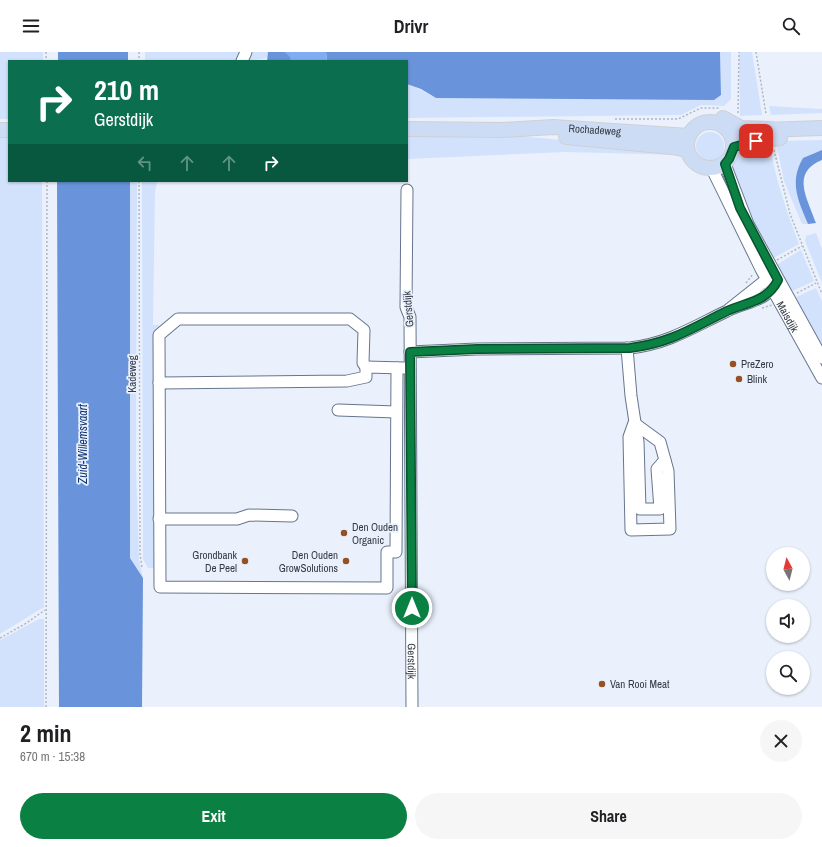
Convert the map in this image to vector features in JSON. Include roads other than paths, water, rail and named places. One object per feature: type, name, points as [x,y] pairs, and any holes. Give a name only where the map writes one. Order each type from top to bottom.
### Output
[{"type":"main road","points":[[634,132],[680,128],[698,118],[708,116],[721,117],[741,128],[822,128]]},
{"type":"main road","points":[[710,122],[722,126],[732,141],[729,159],[725,164],[712,169],[696,164],[691,159],[687,150],[689,136],[697,126],[710,122]]},
{"type":"main road","name":"Rochadeweg","points":[[408,129],[502,130],[553,127],[689,136]]},
{"type":"main road","points":[[732,141],[772,129]]},
{"type":"main road","name":"Rochadeweg","points":[[502,130],[530,135],[635,143],[687,150]]},
{"type":"main road","points":[[732,141],[756,141],[773,138],[822,136]]},
{"type":"street","name":"Maisdijk","points":[[725,164],[740,208],[772,283],[822,378]]},
{"type":"street","name":"Maisdijk","points":[[712,169],[739,228],[772,283],[822,358]]},
{"type":"street","name":"Gerstdijk","points":[[407,190],[406,307],[411,315],[412,707]]},
{"type":"street","points":[[410,352],[477,349],[627,348],[652,345],[671,339],[728,310],[772,283]]},
{"type":"street","points":[[159,383],[347,381],[366,377],[366,367],[363,363],[364,330],[350,319],[178,320],[159,335],[159,383],[159,518],[160,587],[386,588],[387,552],[396,552],[396,368]]},
{"type":"street","points":[[627,348],[634,423],[638,442],[640,509],[660,509],[656,469],[665,460]]},
{"type":"street","points":[[366,367],[410,368]]},
{"type":"street","points":[[338,410],[396,412]]},
{"type":"street","points":[[634,423],[660,442],[668,471],[670,529],[631,530],[629,437],[634,423]]},
{"type":"street","points":[[159,518],[237,519],[249,515],[292,516]]},
{"type":"water","points":[[58,52],[128,52],[128,60],[58,60]]},
{"type":"water","points":[[268,52],[285,52],[291,60],[267,60]]},
{"type":"water","points":[[326,52],[720,52],[721,95],[714,100],[436,98],[421,89],[408,84],[408,60],[327,60]]},
{"type":"water","points":[[822,150],[822,160],[812,165],[806,172],[804,179],[806,196],[816,223],[808,224],[796,191],[796,175],[803,158]]},
{"type":"water","name":"Zuid-Willemsvaart","points":[[57,182],[130,182],[130,558],[143,578],[142,707],[59,707]]},
{"type":"place","name":"PreZero","points":[[733,364]]},
{"type":"place","name":"Blink","points":[[739,379]]},
{"type":"place","name":"Den Ouden Organic","points":[[344,533]]},
{"type":"place","name":"Grondbank De Peel","points":[[245,561]]},
{"type":"place","name":"Den Ouden GrowSolutions","points":[[346,561]]},
{"type":"place","name":"Van Rooi Meat","points":[[602,684]]}]
